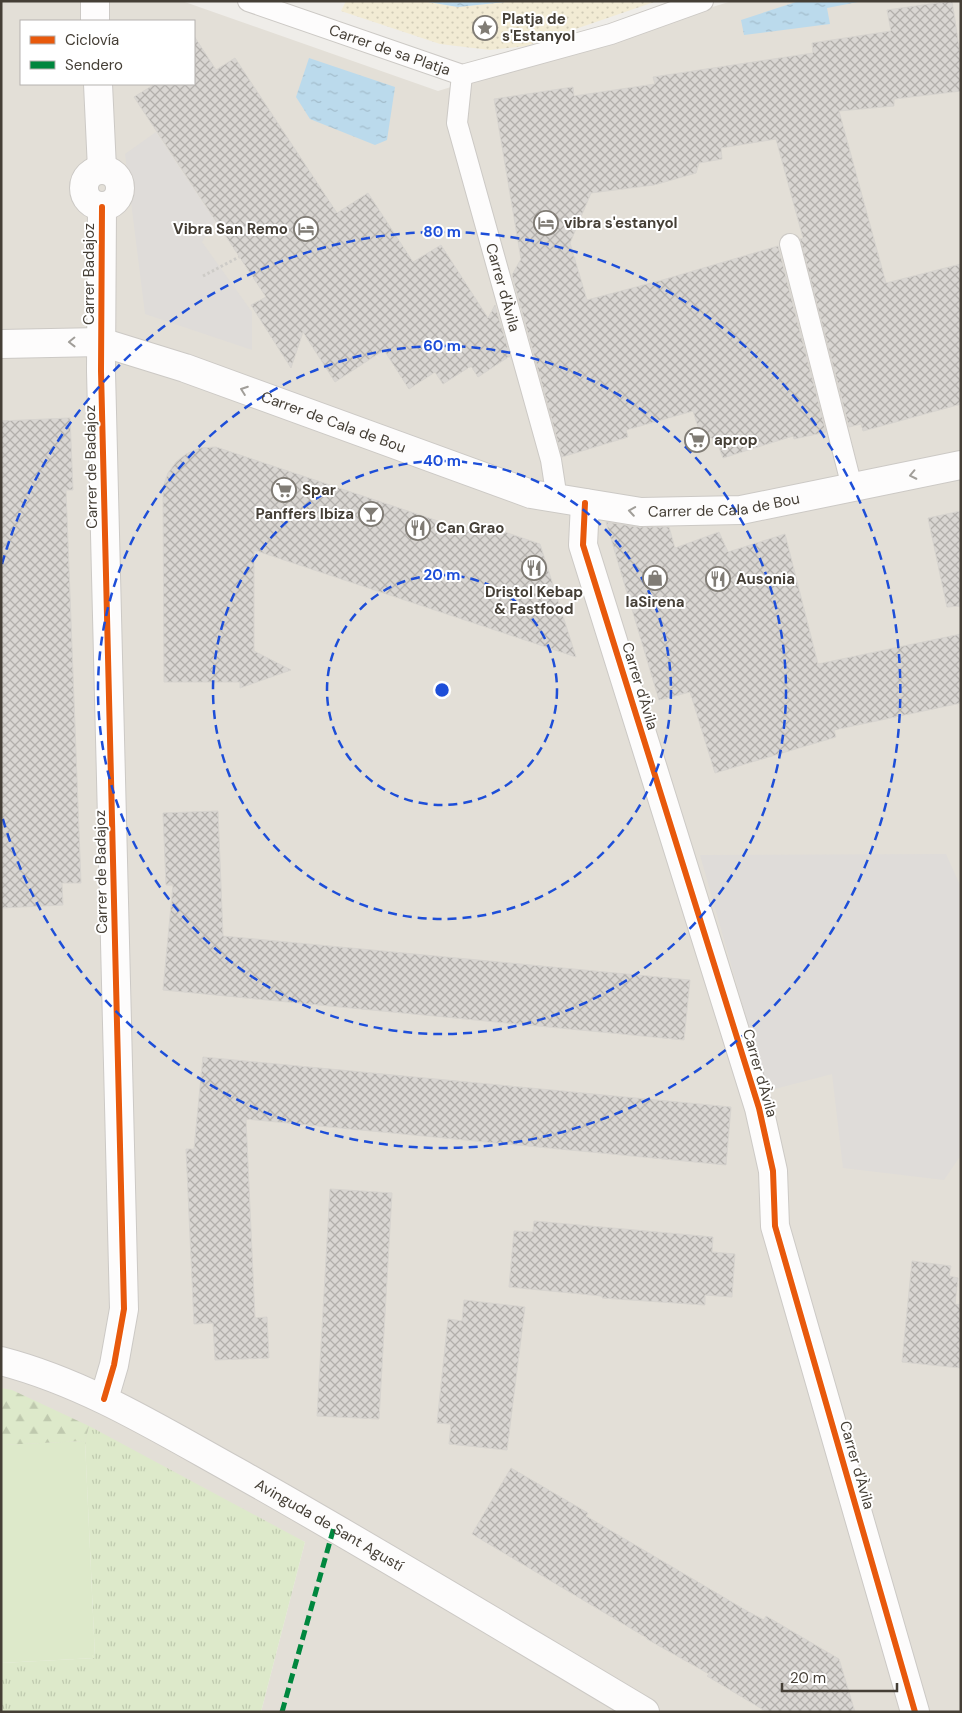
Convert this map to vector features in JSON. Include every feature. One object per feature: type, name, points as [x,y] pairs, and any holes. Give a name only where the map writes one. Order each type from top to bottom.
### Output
[{"type":"street","points":[[94,1],[95,20]]},
{"type":"street","name":"Carrer Badajoz","points":[[98,85],[102,169],[91,173],[84,183],[84,194],[91,203],[102,207],[101,342]]},
{"type":"street","name":"Carrer de Cala de Bou","points":[[1,344],[101,342],[185,368],[530,494],[641,512],[742,510],[961,465]]},
{"type":"street","name":"Carrer de Badajoz","points":[[101,342],[124,1309],[114,1365],[104,1399]]},
{"type":"street","name":"Carrer d'Àvila","points":[[585,503],[583,545],[759,1108],[773,1171],[775,1226],[915,1712]]},
{"type":"street","name":"Avinguda de Sant Agustí","points":[[1,1361],[44,1374],[104,1399],[334,1527],[645,1712]]},
{"type":"lane","name":"Carrer de sa Platja","points":[[248,1],[462,75],[611,34],[703,1]]},
{"type":"lane","name":"Carrer d'Àvila","points":[[462,75],[457,123],[551,460],[557,499]]},
{"type":"lane","points":[[790,244],[852,487]]},
{"type":"path","points":[[203,276],[239,256]]},
{"type":"shaded area","points":[[1,1],[182,1],[438,91],[732,1],[961,1],[961,1712],[261,1712],[305,1542],[85,1441],[1,1663]]},
{"type":"shaded area","points":[[156,132],[215,221],[202,242],[252,312],[252,350],[145,314],[125,154]]},
{"type":"shaded area","points":[[946,854],[961,887],[961,1155],[944,1180],[843,1168],[832,1074],[767,1091],[700,855]]},
{"type":"green space","points":[[1,1388],[12,1390],[89,1426],[85,1441],[1,1445]]},
{"type":"green space","points":[[89,1426],[305,1542],[261,1712],[1,1712],[1,1663],[95,1658],[85,1441]]},
{"type":"green space","points":[[85,1441],[95,1658],[1,1663],[1,1445]]},
{"type":"sand","name":"Platja de s'Estanyol","points":[[346,1],[422,1],[458,7],[515,1],[657,1],[526,46],[490,50],[440,44],[341,11]]},
{"type":"water","points":[[422,1],[515,1],[458,7]]},
{"type":"water","points":[[799,1],[863,1],[827,8],[830,24],[744,35],[741,20]]},
{"type":"water","points":[[309,58],[395,87],[387,140],[375,145],[310,119],[296,97]]},
{"type":"building","points":[[952,1],[961,59],[961,91],[894,99],[894,106],[839,111],[886,283],[961,264],[961,404],[863,431],[861,424],[849,427],[800,239],[803,238],[776,139],[721,148],[722,159],[699,163],[696,173],[654,185],[591,193],[570,243],[587,300],[778,246],[826,432],[794,439],[793,436],[723,458],[717,442],[699,430],[693,411],[626,430],[628,437],[562,457],[512,275],[521,259],[494,99],[573,87],[574,96],[655,84],[653,77],[813,53],[812,43],[891,31],[887,10]]},
{"type":"building","name":"Vibra San Remo","points":[[195,38],[216,70],[235,58],[337,213],[368,193],[413,262],[441,245],[488,318],[495,305],[510,356],[478,377],[471,366],[443,384],[435,372],[409,389],[384,350],[335,382],[303,332],[291,368],[251,305],[266,297],[134,97],[153,85],[195,85]]},
{"type":"building","points":[[70,418],[73,490],[66,490],[81,883],[62,883],[63,905],[1,908],[1,421]]},
{"type":"building","points":[[216,447],[483,536],[487,526],[540,544],[576,657],[254,550],[254,651],[291,670],[240,688],[240,682],[164,682],[163,487],[168,473],[176,462],[186,454],[200,448]]},
{"type":"building","points":[[961,511],[961,606],[947,607],[928,518]]},
{"type":"building","points":[[606,522],[638,527],[669,527],[675,548],[719,532],[728,552],[785,534],[818,664],[961,634],[961,703],[834,730],[836,737],[715,773],[690,692],[659,700]]},
{"type":"building","points":[[218,811],[223,936],[690,980],[684,1040],[163,990],[173,885],[166,885],[163,813]]},
{"type":"building","points":[[203,1057],[731,1107],[726,1165],[246,1119],[255,1318],[267,1317],[269,1358],[215,1360],[213,1323],[194,1324],[186,1149],[194,1149]]},
{"type":"building","points":[[330,1189],[392,1193],[379,1419],[317,1416]]},
{"type":"building","points":[[534,1221],[713,1237],[712,1252],[735,1254],[732,1297],[705,1295],[705,1305],[602,1298],[602,1296],[509,1287],[514,1231],[533,1232]]},
{"type":"building","points":[[912,1261],[951,1266],[949,1276],[958,1278],[955,1304],[961,1305],[961,1368],[902,1362]]},
{"type":"building","points":[[464,1300],[525,1307],[507,1450],[449,1444],[451,1424],[437,1423],[448,1319],[462,1321]]},
{"type":"building","points":[[511,1468],[588,1513],[586,1516],[747,1611],[764,1620],[766,1616],[839,1659],[855,1712],[767,1712],[707,1676],[709,1674],[472,1534]]},
{"type":"marked path","points":[[282,1712],[334,1527]]},
{"type":"cycle path","points":[[102,207],[101,371],[124,1309],[114,1365],[104,1399]]},
{"type":"cycle path","points":[[585,503],[583,545],[759,1108],[773,1171],[775,1226],[915,1712]]},
{"type":"place","name":"Platja de s'Estanyol","points":[[485,28]]},
{"type":"place","name":"vibra s'estanyol","points":[[546,223]]},
{"type":"place","name":"Vibra San Remo","points":[[306,229]]},
{"type":"place","name":"aprop","points":[[697,440]]},
{"type":"place","name":"Spar","points":[[284,490]]},
{"type":"place","name":"Panffers Ibiza","points":[[371,514]]},
{"type":"place","name":"Can Grao","points":[[418,528]]},
{"type":"place","name":"Dristol Kebap & Fastfood","points":[[534,568]]},
{"type":"place","name":"laSirena","points":[[655,578]]},
{"type":"place","name":"Ausonia","points":[[718,579]]}]
